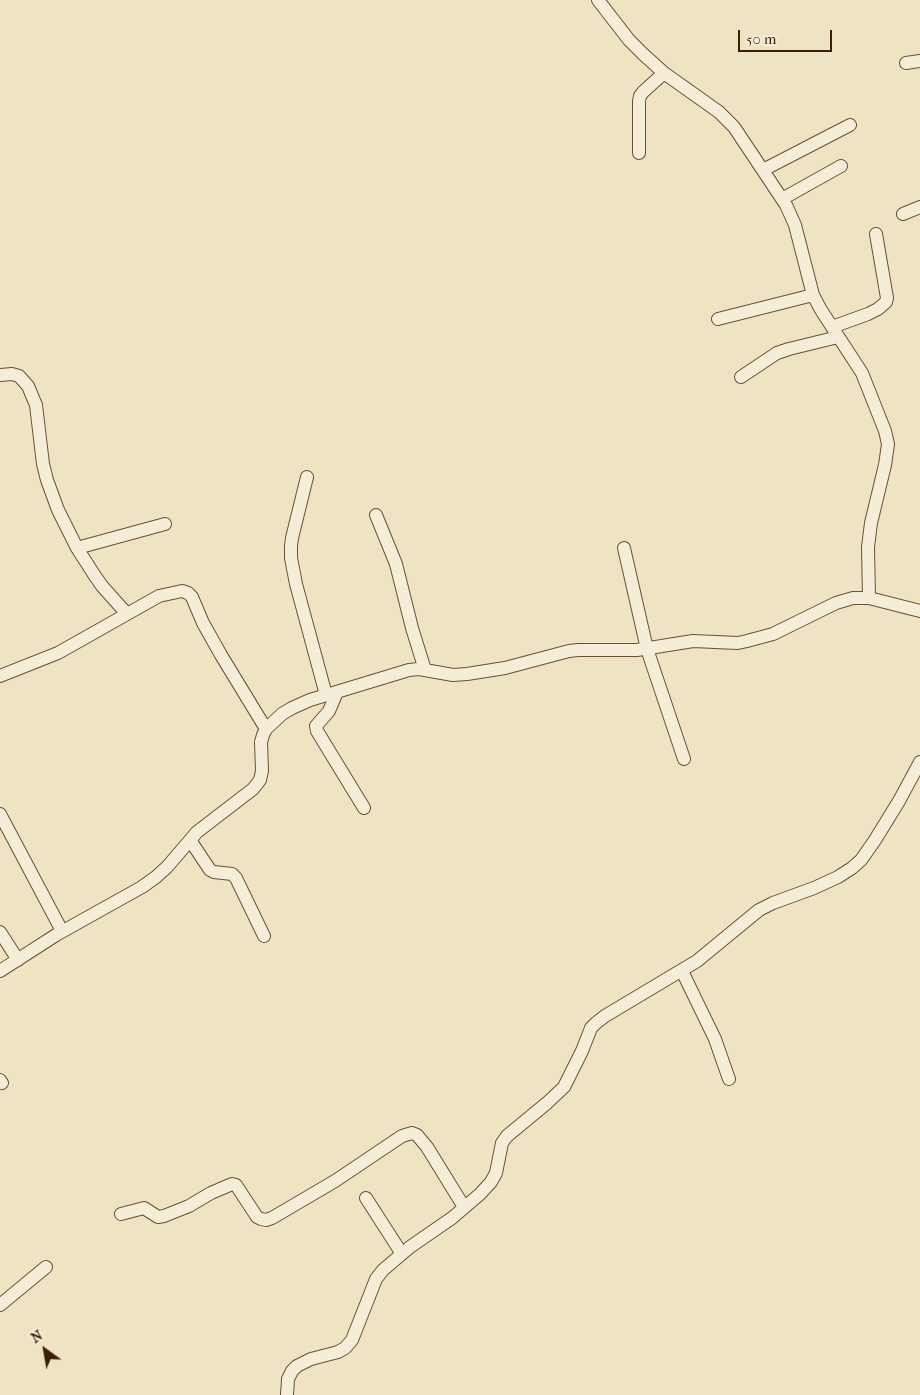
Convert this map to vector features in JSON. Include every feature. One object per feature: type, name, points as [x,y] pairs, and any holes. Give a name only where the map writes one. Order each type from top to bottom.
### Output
[{"type":"street","points":[[598,0],[628,40],[642,54],[719,112],[734,127],[782,199],[795,225],[813,295],[862,373],[885,431],[888,444],[871,523],[868,547],[869,598]]},
{"type":"street","points":[[906,63],[920,61]]},
{"type":"street","points":[[639,153],[640,96],[664,72]]},
{"type":"street","points":[[763,170],[850,125]]},
{"type":"street","points":[[782,199],[841,166]]},
{"type":"street","points":[[903,214],[920,208]]},
{"type":"street","points":[[741,377],[778,353],[835,332],[873,312],[886,302],[887,298],[876,234]]},
{"type":"street","points":[[718,319],[813,295]]},
{"type":"street","points":[[0,375],[12,374],[24,380],[36,405],[47,480],[58,510],[77,548],[102,586],[127,614]]},
{"type":"street","points":[[307,477],[290,546],[297,589],[332,694],[329,711],[316,726],[317,731],[364,808]]},
{"type":"street","points":[[376,515],[396,564],[425,670]]},
{"type":"street","points":[[77,548],[165,524]]},
{"type":"street","points":[[624,548],[647,649],[684,759]]},
{"type":"street","points":[[0,676],[58,653],[159,596],[182,591],[192,596],[221,655],[266,729]]},
{"type":"street","points":[[0,971],[62,931],[142,887],[156,877],[208,822],[253,789],[260,780],[262,771],[261,742],[263,734],[282,714],[292,708],[409,670],[468,674],[505,668],[569,652],[647,649],[693,642],[746,642],[773,634],[836,603],[853,598],[869,598],[917,607]]},
{"type":"street","points":[[287,1395],[288,1379],[297,1366],[311,1359],[338,1352],[345,1348],[352,1340],[376,1279],[383,1270],[480,1194],[491,1182],[496,1173],[502,1143],[564,1087],[591,1028],[605,1016],[697,961],[759,910],[814,888],[852,868],[861,860],[875,840],[900,801],[920,762]]},
{"type":"street","points":[[0,814],[62,931]]},
{"type":"street","points":[[190,840],[210,870],[232,874],[236,878],[264,936]]},
{"type":"street","points":[[0,932],[18,960]]},
{"type":"street","points":[[682,971],[715,1039],[729,1079]]},
{"type":"street","points":[[121,1214],[144,1208],[158,1217],[164,1216],[189,1206],[232,1184],[236,1186],[257,1217],[266,1220],[335,1181],[402,1136],[412,1133],[427,1147],[464,1207]]},
{"type":"street","points":[[366,1198],[402,1254]]},
{"type":"street","points":[[0,1305],[46,1267]]}]
